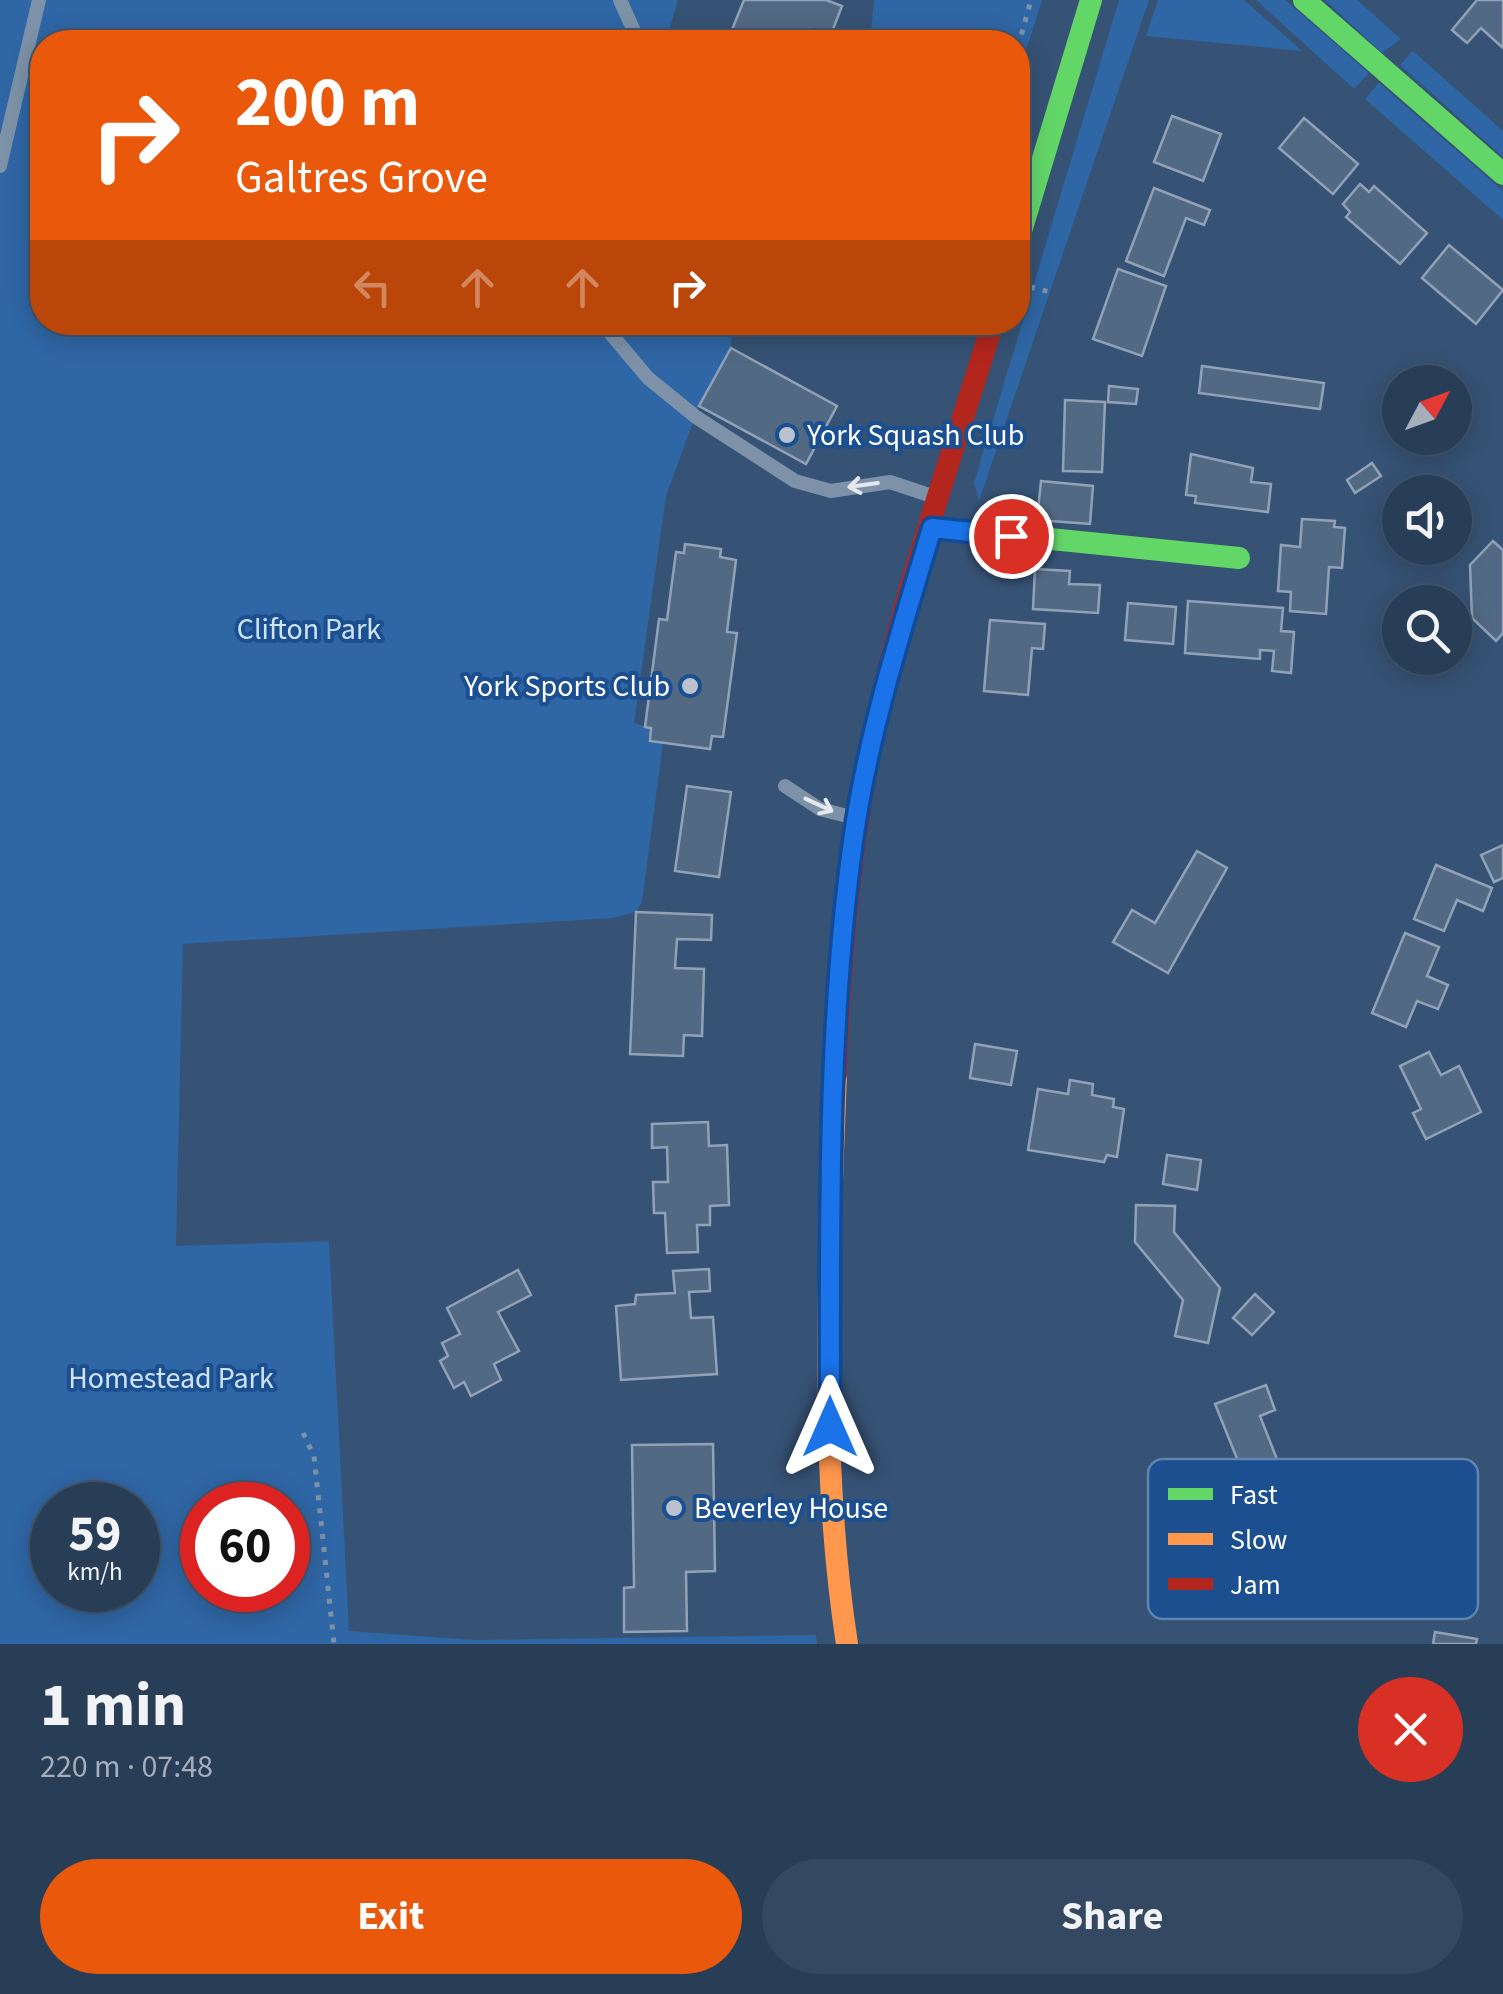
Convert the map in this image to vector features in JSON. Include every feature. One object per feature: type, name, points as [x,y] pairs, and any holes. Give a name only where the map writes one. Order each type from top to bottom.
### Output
[{"type":"main road","points":[[1030,200],[1090,0]]},
{"type":"main road","points":[[1304,0],[1503,174]]},
{"type":"main road","points":[[847,1644],[833,1504],[830,1296],[842,976],[857,818],[876,722],[989,335]]},
{"type":"main road","points":[[932,528],[1240,558]]},
{"type":"lane","points":[[32,30],[39,0]]},
{"type":"lane","points":[[620,0],[634,30]]},
{"type":"lane","points":[[0,166],[30,38]]},
{"type":"lane","points":[[612,335],[648,378],[696,417],[812,488],[831,491],[890,482],[940,499]]},
{"type":"lane","points":[[785,786],[820,809],[857,818]]},
{"type":"path","points":[[1023,30],[1031,0]]},
{"type":"path","points":[[1030,287],[1054,294]]},
{"type":"path","points":[[303,1433],[314,1456],[334,1644]]},
{"type":"green space","name":"Clifton Park","points":[[0,0],[678,0],[669,30],[30,30],[30,335],[731,336],[731,348],[699,406],[666,496],[634,723],[651,728],[650,741],[663,743],[642,902],[636,912],[613,918],[183,944],[176,1246],[329,1241],[349,1631],[473,1640],[816,1635],[817,1644],[0,1644]]},
{"type":"green space","points":[[874,0],[1042,0],[1030,38],[1030,30],[871,30]]},
{"type":"green space","points":[[1119,0],[1149,0],[979,501],[974,483],[1018,335],[1030,335],[1030,296]]},
{"type":"green space","points":[[1158,0],[1244,0],[1302,51],[1146,36]]},
{"type":"green space","points":[[1256,0],[1285,0],[1369,73],[1354,89]]},
{"type":"green space","points":[[1325,0],[1357,0],[1401,39],[1382,53]]},
{"type":"green space","points":[[1413,51],[1503,131],[1503,157],[1400,65]]},
{"type":"green space","points":[[1379,83],[1503,191],[1503,220],[1365,99]]},
{"type":"building","points":[[744,0],[826,0],[842,6],[833,30],[732,30]]},
{"type":"building","points":[[1477,0],[1503,0],[1503,48],[1481,28],[1467,43],[1452,30]]},
{"type":"building","points":[[1172,116],[1221,134],[1203,181],[1154,162]]},
{"type":"building","points":[[1304,118],[1358,164],[1333,194],[1279,148]]},
{"type":"building","points":[[1360,184],[1369,192],[1374,186],[1427,233],[1400,264],[1346,217],[1350,212],[1343,204]]},
{"type":"building","points":[[1154,188],[1210,210],[1204,225],[1186,218],[1164,276],[1126,261]]},
{"type":"building","points":[[1449,245],[1503,290],[1476,324],[1422,278]]},
{"type":"building","points":[[1118,269],[1166,286],[1142,356],[1093,339]]},
{"type":"building","name":"York Squash Club","points":[[731,348],[837,406],[806,464],[699,406]]},
{"type":"building","points":[[1202,366],[1324,383],[1320,409],[1199,393]]},
{"type":"building","points":[[1109,386],[1138,389],[1136,404],[1108,402]]},
{"type":"building","points":[[1065,400],[1105,402],[1102,472],[1063,471]]},
{"type":"building","points":[[1191,454],[1253,468],[1251,482],[1271,484],[1268,512],[1195,503],[1196,496],[1186,495]]},
{"type":"building","points":[[1372,463],[1381,476],[1355,493],[1347,480]]},
{"type":"building","points":[[1041,481],[1093,486],[1090,524],[1037,520]]},
{"type":"building","points":[[1302,519],[1335,521],[1334,527],[1345,528],[1342,568],[1329,567],[1326,614],[1290,611],[1291,592],[1278,591],[1281,545],[1300,547]]},
{"type":"building","points":[[1493,541],[1503,550],[1503,633],[1496,641],[1472,618],[1472,563]]},
{"type":"building","name":"York Sports Club","points":[[685,544],[721,549],[720,557],[736,560],[727,632],[737,633],[723,737],[712,736],[710,749],[650,741],[651,728],[645,727],[659,619],[667,620],[676,552],[684,553]]},
{"type":"building","points":[[1035,569],[1070,571],[1069,584],[1100,585],[1098,613],[1033,609]]},
{"type":"building","points":[[1188,601],[1283,608],[1281,631],[1294,632],[1291,673],[1272,671],[1274,651],[1260,650],[1260,659],[1185,653]]},
{"type":"building","points":[[1128,603],[1176,607],[1173,644],[1125,640]]},
{"type":"building","points":[[990,620],[1045,624],[1043,649],[1032,648],[1028,695],[984,691]]},
{"type":"building","points":[[687,786],[731,792],[719,877],[675,871]]},
{"type":"building","points":[[1503,845],[1503,878],[1494,882],[1481,855]]},
{"type":"building","points":[[1197,851],[1227,868],[1168,973],[1113,942],[1132,910],[1155,923]]},
{"type":"building","points":[[1436,865],[1492,888],[1483,911],[1457,900],[1444,931],[1414,919]]},
{"type":"building","points":[[636,912],[712,915],[711,940],[677,939],[675,968],[704,969],[702,1036],[684,1035],[683,1056],[630,1054]]},
{"type":"building","points":[[1405,933],[1439,947],[1427,976],[1448,985],[1438,1009],[1417,1001],[1406,1027],[1372,1013]]},
{"type":"building","points":[[975,1044],[1017,1051],[1011,1085],[970,1078]]},
{"type":"building","points":[[1429,1052],[1441,1075],[1459,1066],[1481,1112],[1426,1139],[1413,1113],[1421,1109],[1400,1066]]},
{"type":"building","points":[[1070,1080],[1093,1084],[1092,1095],[1114,1099],[1113,1107],[1124,1109],[1117,1157],[1107,1155],[1104,1162],[1028,1150],[1038,1089],[1068,1094]]},
{"type":"building","points":[[708,1122],[709,1146],[727,1145],[729,1205],[710,1206],[710,1225],[697,1225],[698,1252],[667,1253],[665,1213],[654,1213],[653,1182],[668,1182],[667,1147],[652,1148],[652,1124]]},
{"type":"building","points":[[1167,1155],[1201,1160],[1197,1190],[1163,1184]]},
{"type":"building","points":[[1136,1205],[1175,1206],[1174,1232],[1220,1288],[1208,1343],[1175,1336],[1183,1300],[1135,1242]]},
{"type":"building","points":[[709,1269],[710,1291],[689,1292],[691,1318],[713,1317],[717,1374],[621,1380],[616,1306],[635,1304],[636,1295],[675,1293],[673,1271]]},
{"type":"building","points":[[518,1270],[531,1295],[498,1312],[519,1351],[494,1364],[501,1380],[471,1396],[464,1382],[454,1388],[440,1361],[448,1356],[442,1343],[460,1334],[447,1308]]},
{"type":"building","points":[[1255,1294],[1274,1312],[1252,1335],[1233,1318]]},
{"type":"building","points":[[1266,1385],[1275,1410],[1260,1416],[1277,1459],[1237,1459],[1215,1404]]},
{"type":"building","name":"Beverley House","points":[[713,1444],[715,1571],[686,1572],[687,1631],[624,1632],[624,1588],[634,1587],[632,1445]]},
{"type":"building","points":[[1435,1632],[1477,1639],[1476,1644],[1433,1644]]},
{"type":"traffic: fast","points":[[1030,201],[1091,0]]},
{"type":"traffic: fast","points":[[1304,0],[1503,174]]},
{"type":"traffic: fast","points":[[932,527],[1239,558]]},
{"type":"traffic: slow","points":[[836,1074],[829,1431],[847,1644]]},
{"type":"traffic: jam","points":[[836,1074],[847,910],[871,748],[911,587],[989,335]]},
{"type":"place","name":"York Squash Club","points":[[787,435]]},
{"type":"place","name":"York Sports Club","points":[[690,686]]},
{"type":"place","name":"Beverley House","points":[[674,1508]]},
{"type":"route","points":[[830,1427],[834,1129],[842,976],[849,874],[872,741],[932,528],[1011,536]]},
{"type":"park label","name":"Homestead Park","points":[[171,1378]]}]
